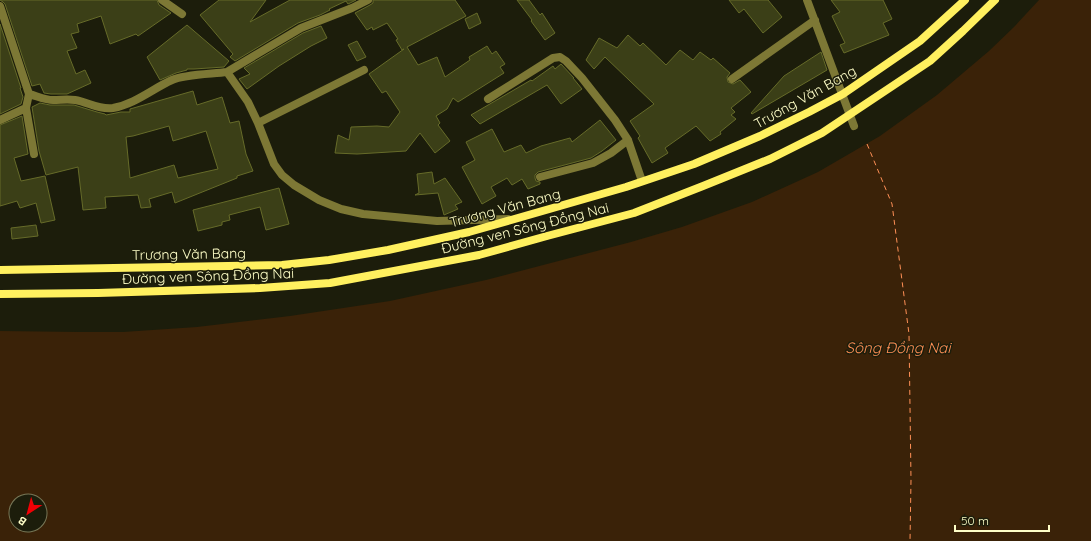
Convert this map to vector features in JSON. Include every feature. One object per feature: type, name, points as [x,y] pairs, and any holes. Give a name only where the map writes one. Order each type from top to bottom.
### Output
[{"type":"main road","name":"Trương Văn Bang","points":[[0,270],[282,266],[388,250],[469,232],[626,187],[694,164],[760,136],[843,94],[920,41],[965,0]]},
{"type":"main road","name":"Đường ven Sông Đồng Nai","points":[[0,294],[98,293],[260,288],[330,283],[479,255],[634,213],[770,159],[822,133],[930,61],[995,0]]},
{"type":"street","points":[[2,0],[0,5],[29,94],[26,108],[34,154]]},
{"type":"street","points":[[162,0],[182,14]]},
{"type":"street","points":[[29,94],[53,100],[76,100],[105,109],[125,105],[180,77],[227,72],[301,28],[352,8],[368,0]]},
{"type":"street","points":[[807,0],[854,126]]},
{"type":"street","points":[[732,79],[815,20]]},
{"type":"street","points":[[488,99],[553,58],[560,57],[566,61],[582,78],[615,120],[628,140],[642,181]]},
{"type":"street","points":[[258,122],[364,70]]},
{"type":"street","points":[[227,72],[248,102],[258,122],[274,164],[282,175],[294,185],[318,200],[341,209],[363,214],[437,221],[514,219]]},
{"type":"street","points":[[0,120],[26,108]]},
{"type":"street","points":[[540,177],[593,163],[611,153],[628,140]]},
{"type":"water","name":"Sông Đồng Nai","points":[[1039,0],[1091,0],[1091,541],[0,541],[0,331],[123,332],[197,327],[290,316],[390,301],[486,280],[631,242],[682,227],[752,202],[818,172],[880,136],[937,95],[989,51]]},
{"type":"building","points":[[0,0],[157,0],[159,5],[171,13],[138,36],[136,34],[110,44],[101,16],[77,24],[79,32],[71,34],[77,48],[67,51],[76,74],[85,70],[91,83],[67,94],[51,94],[44,93],[40,84],[32,86],[5,4]]},
{"type":"building","points":[[219,0],[266,0],[250,22],[290,0],[356,0],[348,4],[346,1],[320,15],[298,23],[235,61],[230,57],[233,54],[200,15]]},
{"type":"building","points":[[373,0],[455,0],[466,16],[407,47],[418,65],[437,57],[445,77],[470,60],[469,57],[487,46],[492,54],[496,51],[505,64],[500,67],[504,73],[458,102],[453,98],[447,109],[436,116],[440,123],[438,125],[450,141],[435,153],[420,133],[406,151],[357,154],[335,153],[338,135],[349,140],[351,127],[389,127],[400,112],[386,91],[382,93],[369,74],[404,49],[402,50],[396,40],[398,39],[387,23],[373,30],[372,27],[367,30],[355,13],[373,3]]},
{"type":"building","points":[[517,0],[529,0],[540,15],[542,13],[555,33],[545,40]]},
{"type":"building","points":[[729,0],[768,0],[782,17],[763,33],[744,9],[739,13]]},
{"type":"building","points":[[831,0],[883,0],[892,19],[883,23],[889,35],[844,53],[840,45],[845,43],[832,16],[840,12]]},
{"type":"building","points":[[477,13],[481,23],[469,29],[465,19]]},
{"type":"building","points":[[0,24],[23,97],[21,104],[0,114]]},
{"type":"building","points":[[187,25],[229,61],[224,67],[187,69],[160,80],[147,57]]},
{"type":"building","points":[[321,26],[327,38],[279,66],[247,89],[239,79],[250,74],[244,68],[303,33]]},
{"type":"building","points":[[628,35],[640,46],[643,43],[666,65],[680,50],[693,60],[700,52],[711,60],[713,58],[730,73],[727,77],[728,82],[733,84],[740,80],[751,92],[731,108],[735,112],[731,115],[736,119],[720,132],[721,134],[710,141],[696,126],[665,148],[668,153],[652,163],[638,138],[640,136],[630,121],[654,104],[605,57],[594,69],[586,60],[599,38],[617,48]]},
{"type":"building","points":[[357,41],[366,57],[357,61],[348,45]]},
{"type":"building","points":[[821,52],[827,70],[752,114],[751,113],[784,76]]},
{"type":"building","points":[[561,64],[582,89],[561,104],[547,85],[480,124],[471,115],[531,80],[532,81],[553,66],[555,69]]},
{"type":"building","points":[[193,91],[197,105],[222,97],[230,123],[239,121],[246,154],[253,171],[237,176],[237,178],[175,203],[172,192],[149,199],[151,207],[141,208],[138,195],[105,197],[106,208],[83,210],[78,167],[46,175],[39,151],[32,107],[40,103],[50,105],[74,105],[106,115],[130,112],[130,109]],"holes":[[[169,126],[173,141],[206,131],[218,169],[178,178],[174,165],[130,178],[126,137]]]},
{"type":"building","points":[[22,116],[28,154],[14,158],[21,181],[45,176],[55,220],[41,223],[36,203],[20,208],[17,201],[0,206],[0,125]]},
{"type":"building","points":[[600,120],[616,140],[591,158],[538,172],[535,175],[535,178],[536,181],[540,182],[540,184],[528,189],[522,179],[512,185],[507,178],[491,187],[496,196],[482,204],[462,167],[475,160],[466,142],[492,129],[504,152],[521,145],[526,153],[541,146],[570,138],[572,142]]},
{"type":"building","points":[[432,172],[434,184],[445,178],[462,202],[455,205],[458,209],[444,215],[438,193],[415,195],[419,193],[417,174]]},
{"type":"building","points":[[279,188],[289,224],[266,230],[260,207],[229,215],[230,220],[222,222],[222,225],[198,231],[193,210]]},
{"type":"building","points":[[36,225],[38,236],[12,239],[11,228]]},
{"type":"ferry route","points":[[867,144],[892,204],[909,334],[911,480],[910,541]]}]
